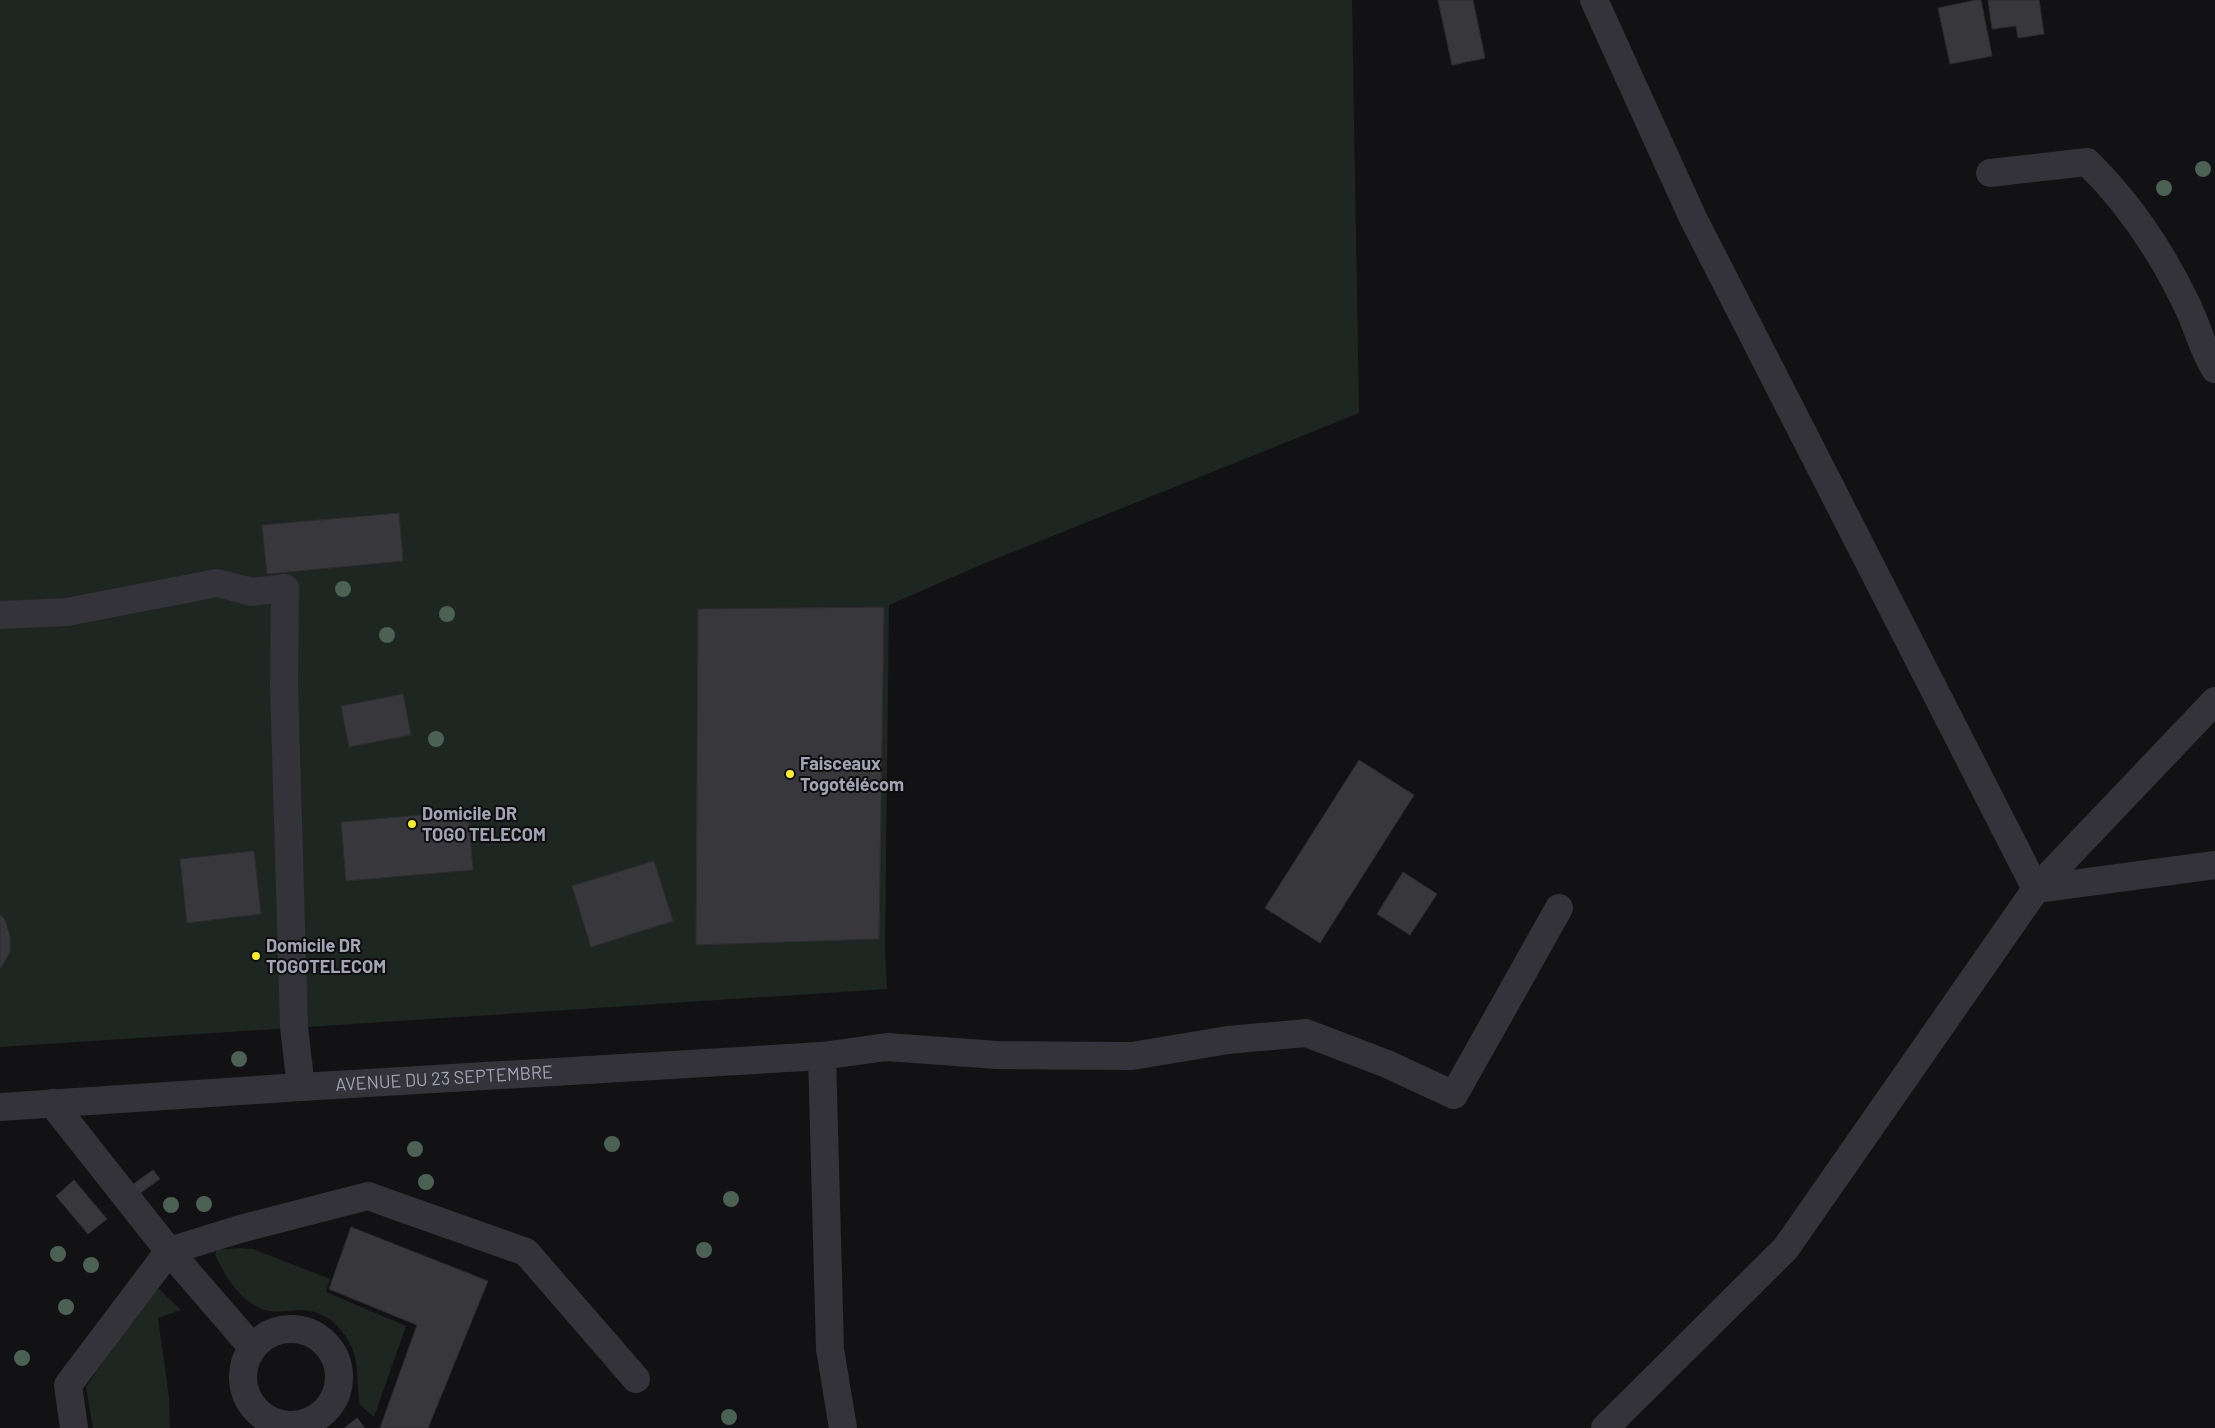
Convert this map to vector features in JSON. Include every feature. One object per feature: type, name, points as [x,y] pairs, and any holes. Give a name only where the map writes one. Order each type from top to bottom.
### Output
[{"type":"street","points":[[1594,0],[1693,218],[2036,889]]},
{"type":"street","points":[[1990,173],[2087,162],[2103,178],[2149,236],[2186,303],[2215,370]]},
{"type":"street","points":[[0,615],[67,612],[217,583],[252,592],[285,588],[284,684],[294,1027],[301,1087]]},
{"type":"street","points":[[1605,1428],[1786,1248],[2036,889],[2215,700]]},
{"type":"street","points":[[2036,889],[2215,865]]},
{"type":"street","name":"AVENUE DU 23 SEPTEMBRE","points":[[0,1107],[822,1056],[887,1047],[997,1055],[1132,1056],[1228,1040],[1306,1033],[1387,1064],[1454,1095],[1558,908]]},
{"type":"street","points":[[822,1056],[830,1350],[843,1428]]},
{"type":"street","points":[[52,1103],[169,1251],[252,1347]]},
{"type":"street","points":[[74,1428],[68,1386],[169,1251],[240,1229],[368,1196],[526,1252],[636,1379]]},
{"type":"shaded area","points":[[0,0],[1352,0],[1359,413],[983,564],[889,605],[885,949],[887,989],[0,1047]]},
{"type":"shaded area","points":[[253,1249],[330,1279],[326,1292],[406,1326],[374,1417],[360,1405],[354,1355],[349,1341],[344,1334],[327,1317],[312,1311],[277,1312],[262,1309],[246,1299],[228,1279],[215,1255],[217,1250]]},
{"type":"shaded area","points":[[159,1289],[181,1310],[158,1318],[169,1397],[170,1428],[93,1428],[86,1387],[144,1301]]},
{"type":"building","points":[[1438,0],[1473,0],[1485,58],[1452,65]]},
{"type":"building","points":[[1981,0],[1992,56],[1950,64],[1938,8]]},
{"type":"building","points":[[1988,0],[2039,0],[2044,34],[2018,38],[2016,26],[1992,29]]},
{"type":"building","points":[[399,513],[403,561],[267,574],[262,525]]},
{"type":"building","name":"Faisceaux Togotélécom","points":[[884,607],[879,939],[696,945],[698,609]]},
{"type":"building","points":[[403,694],[411,735],[349,747],[341,706]]},
{"type":"building","points":[[1359,760],[1414,795],[1320,943],[1265,908]]},
{"type":"building","points":[[468,811],[473,870],[346,881],[341,822]]},
{"type":"building","points":[[254,851],[261,914],[187,923],[180,859]]},
{"type":"building","points":[[654,861],[673,921],[591,947],[572,886]]},
{"type":"building","points":[[1403,872],[1437,894],[1410,935],[1377,914]]},
{"type":"building","points":[[0,914],[5,920],[10,936],[10,952],[0,969]]},
{"type":"building","points":[[153,1170],[160,1179],[139,1194],[132,1185]]},
{"type":"building","points":[[74,1180],[107,1219],[88,1234],[56,1196]]},
{"type":"building","points":[[351,1227],[488,1281],[428,1428],[380,1428],[417,1325],[329,1289]]},
{"type":"building","points":[[357,1418],[365,1428],[344,1428]]},
{"type":"place","name":"Faisceaux Togotélécom","points":[[790,774]]},
{"type":"place","name":"Domicile DR TOGO TELECOM","points":[[412,824]]},
{"type":"place","name":"Domicile DR TOGOTELECOM","points":[[256,956]]}]
